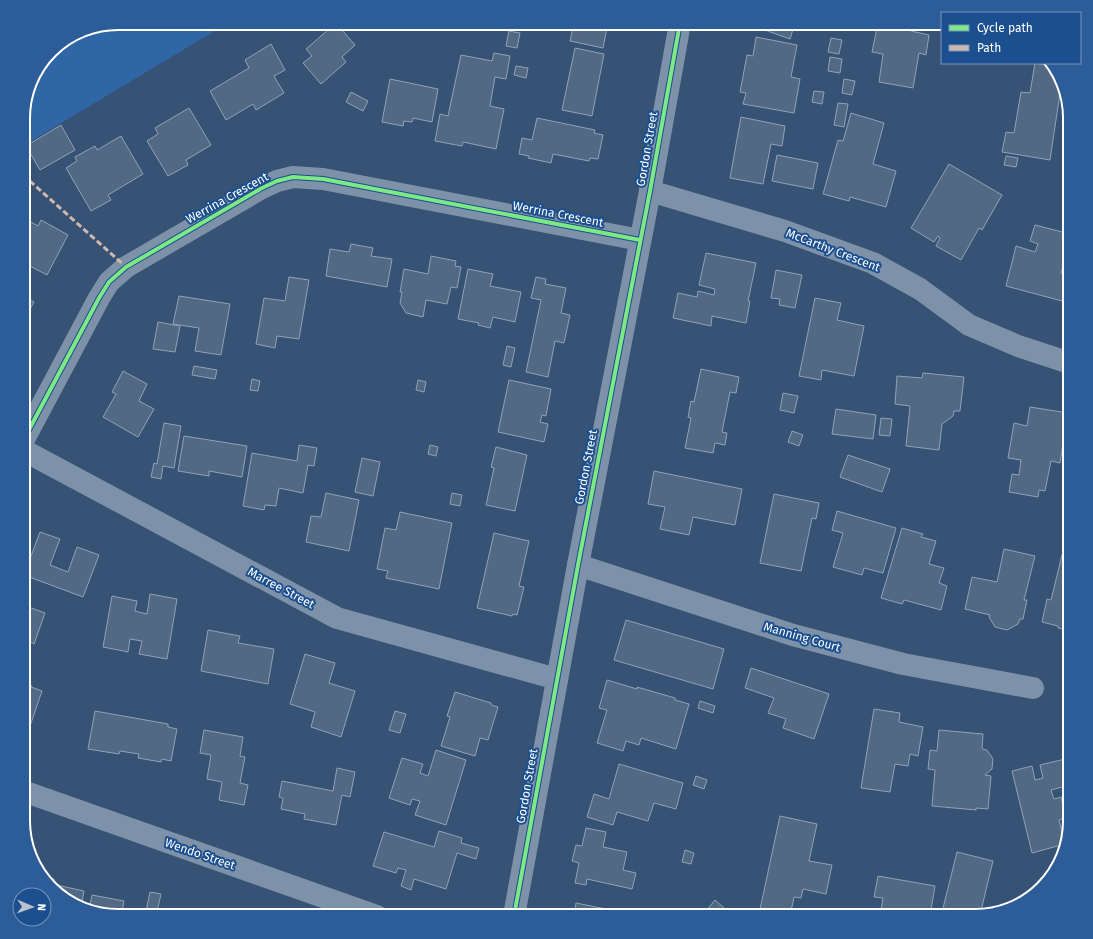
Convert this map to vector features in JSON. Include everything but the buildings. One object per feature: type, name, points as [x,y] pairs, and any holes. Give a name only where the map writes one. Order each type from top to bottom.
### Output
[{"type":"street","name":"Gordon Street","points":[[515,909],[578,565],[650,191],[679,30]]},
{"type":"street","name":"Werrina Crescent","points":[[30,428],[109,282],[126,267],[262,188],[277,181],[294,177],[323,179],[640,240]]},
{"type":"street","name":"McCarthy Crescent","points":[[650,191],[785,231],[873,263],[920,289],[969,324],[1018,346],[1063,361]]},
{"type":"street","name":"Marree Street","points":[[30,454],[336,618],[557,679]]},
{"type":"street","name":"Manning Court","points":[[578,565],[793,635],[903,664],[1033,688]]},
{"type":"street","name":"Wendo Street","points":[[30,793],[357,909]]},
{"type":"shaded area","points":[[118,30],[216,30],[30,142],[30,112],[33,95],[39,79],[48,64],[60,52],[79,39],[95,33]]},
{"type":"marked path","points":[[30,181],[126,267]]},
{"type":"cycle path","points":[[515,909],[578,565],[650,191],[679,30]]},
{"type":"cycle path","points":[[30,428],[109,282],[126,267],[262,188],[277,181],[293,177],[323,179],[640,240]]}]
